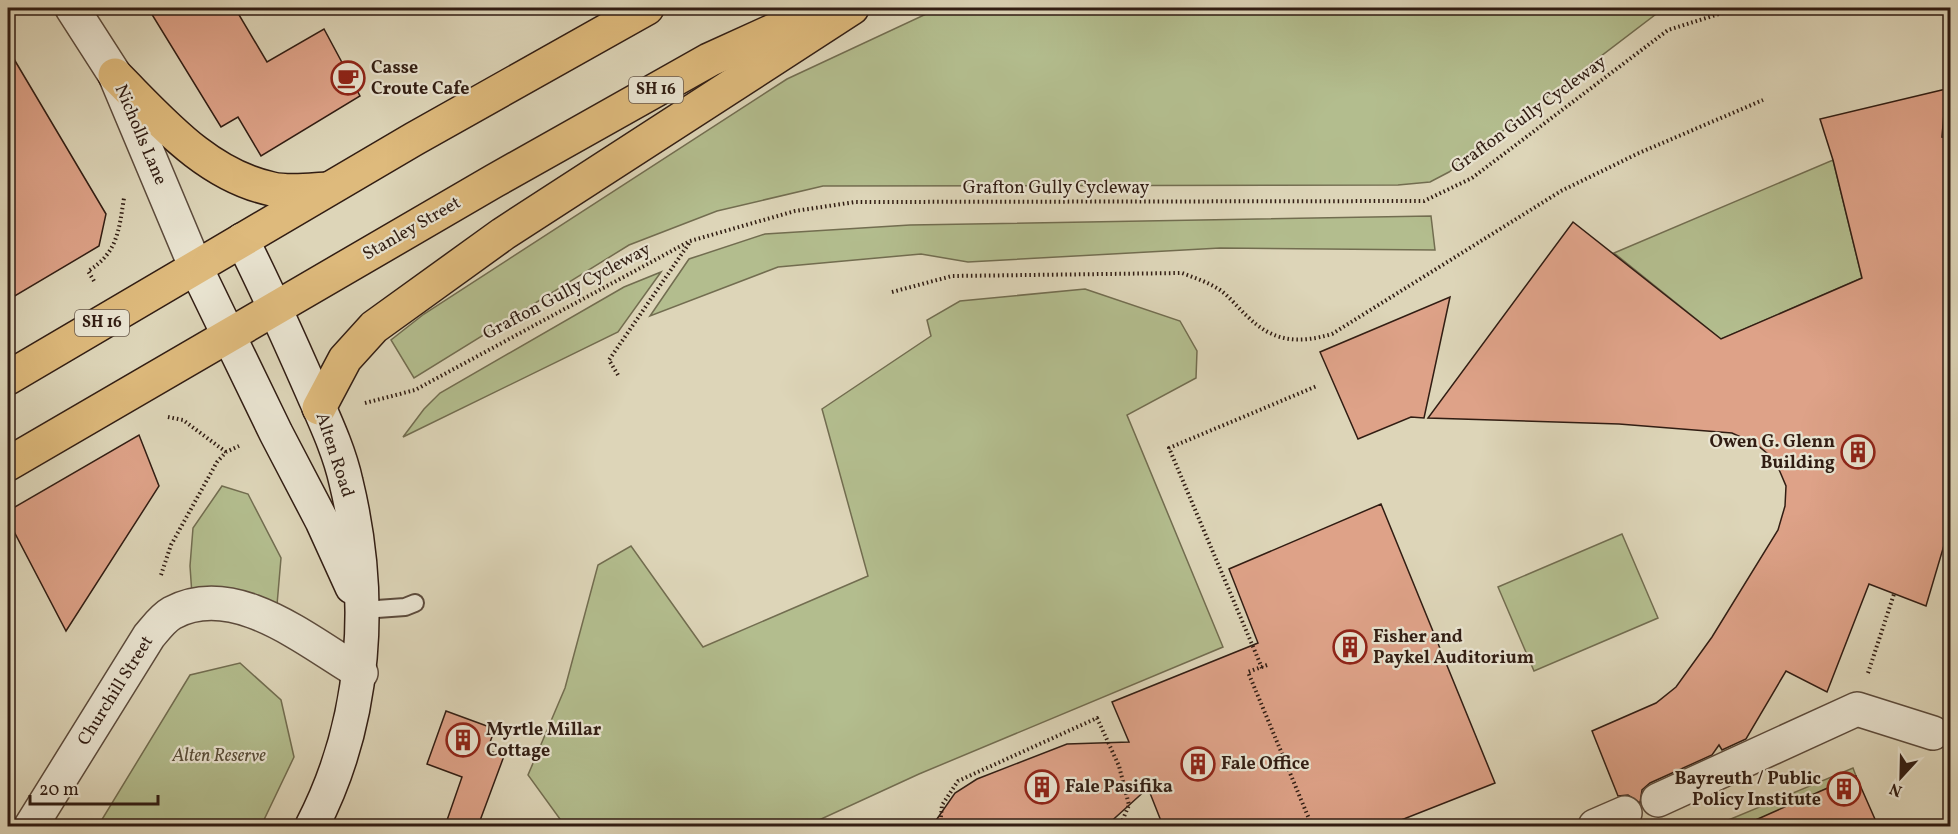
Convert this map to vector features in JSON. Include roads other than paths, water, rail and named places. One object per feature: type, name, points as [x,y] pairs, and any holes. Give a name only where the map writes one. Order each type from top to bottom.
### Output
[{"type":"highway","name":"SH 16","points":[[8,378],[327,189],[647,8]]},
{"type":"highway","name":"Stanley Street","points":[[8,464],[709,60],[823,8]]},
{"type":"highway","points":[[319,408],[345,359],[374,327],[503,234],[852,8]]},
{"type":"highway","points":[[115,75],[196,153],[227,174],[274,190],[327,189]]},
{"type":"street","name":"Nicholls Lane","points":[[72,8],[115,75],[196,268],[230,336]]},
{"type":"street","name":"Alten Road","points":[[242,240],[276,308],[319,408],[346,480],[356,528],[363,610],[361,673],[334,775],[312,826]]},
{"type":"street","name":"Alten Road","points":[[230,336],[276,433],[322,521],[363,610]]},
{"type":"street","name":"Churchill Street","points":[[31,826],[149,636],[169,615],[190,605],[220,603],[250,609],[278,623],[361,673]]},
{"type":"street","points":[[1658,800],[1857,709],[1933,734]]},
{"type":"street","points":[[1595,826],[1625,813]]},
{"type":"lane","points":[[363,610],[405,607],[415,603]]},
{"type":"place","name":"Casse Croute Cafe","points":[[348,78]]},
{"type":"place","name":"Owen G. Glenn Building","points":[[1858,452]]},
{"type":"place","name":"Fisher and Paykel Auditorium","points":[[1350,647]]},
{"type":"place","name":"Myrtle Millar Cottage","points":[[463,740]]},
{"type":"place","name":"Fale Office","points":[[1198,764]]},
{"type":"place","name":"Fale Pasifika","points":[[1042,787]]},
{"type":"place","name":"Bayreuth / Public Policy Institute","points":[[1844,789]]},
{"type":"park label","name":"Alten Reserve","points":[[219,756]]}]
